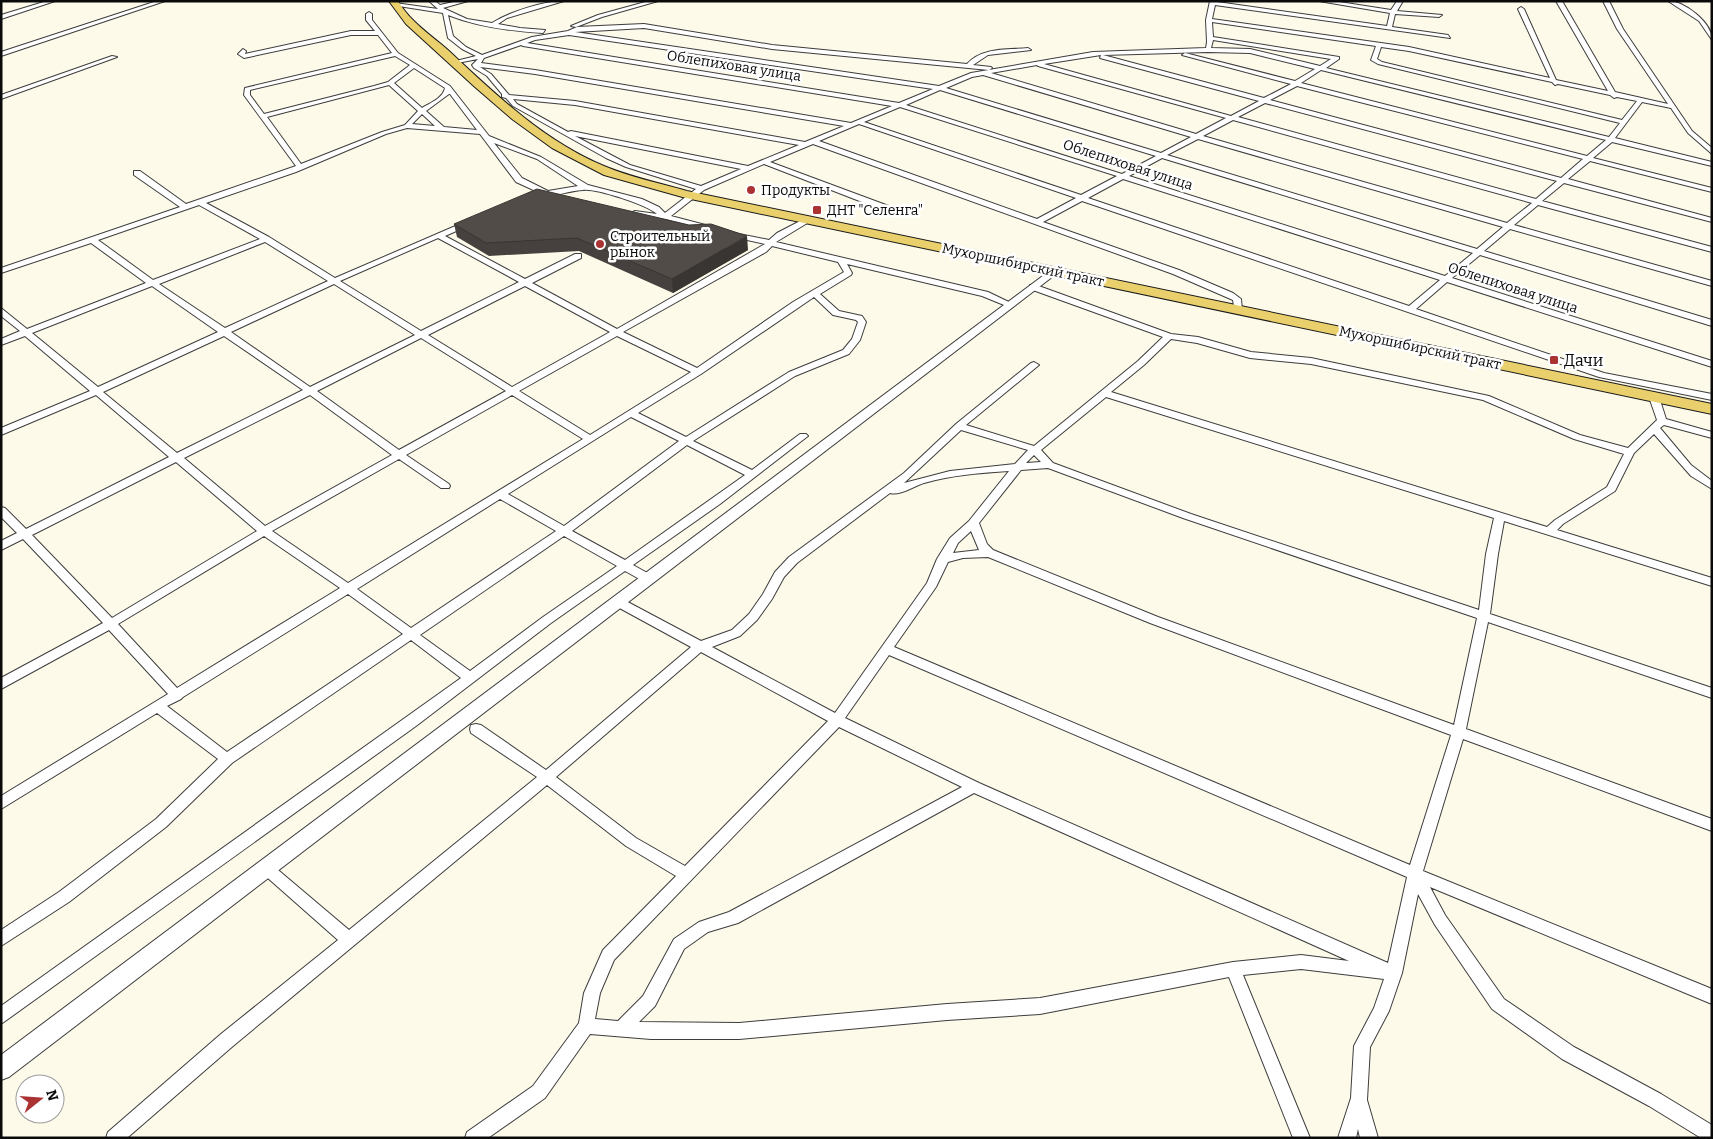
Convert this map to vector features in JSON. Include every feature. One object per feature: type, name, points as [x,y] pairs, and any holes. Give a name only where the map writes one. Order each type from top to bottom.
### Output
[{"type":"main road","name":"Мухоршибирский тракт","points":[[394,3],[454,63],[500,96],[515,116],[574,157],[600,169],[806,220],[1712,409]]},
{"type":"street","points":[[1,17],[53,1]]},
{"type":"street","points":[[1,54],[163,1]]},
{"type":"street","points":[[432,1],[442,9],[466,20],[528,32],[644,26],[772,47],[1000,69]]},
{"type":"street","points":[[394,3],[442,9],[466,1]]},
{"type":"street","points":[[494,24],[505,17],[562,1]]},
{"type":"street","points":[[454,63],[482,57],[523,44],[534,38],[572,30],[600,16],[656,1]]},
{"type":"street","points":[[1321,1],[1393,12],[1439,15]]},
{"type":"street","points":[[1389,28],[1393,12],[1400,1]]},
{"type":"street","points":[[1559,1],[1614,96]]},
{"type":"street","points":[[1606,1],[1620,29],[1690,132],[1712,152]]},
{"type":"street","points":[[1670,1],[1701,20],[1712,38]]},
{"type":"street","points":[[1208,50],[1210,38],[1208,20],[1213,2],[1448,37]]},
{"type":"street","points":[[442,9],[450,37],[464,48],[482,57]]},
{"type":"street","points":[[1521,9],[1555,83]]},
{"type":"street","points":[[243,51],[242,54],[244,56],[351,33],[360,29],[369,17],[396,54],[448,88],[480,132],[488,138],[539,158],[585,187],[639,201],[656,209],[666,217]]},
{"type":"street","points":[[1208,20],[1379,44],[1614,96],[1673,107]]},
{"type":"street","points":[[572,30],[940,88],[1712,323]]},
{"type":"street","points":[[351,33],[379,33]]},
{"type":"street","points":[[1037,222],[1295,84],[1338,58],[1210,38]]},
{"type":"street","name":"Облепиховая улица","points":[[523,44],[900,105],[1712,364]]},
{"type":"street","points":[[1379,44],[1374,60],[1380,63],[1624,122]]},
{"type":"street","points":[[968,66],[972,60],[983,55],[1028,50]]},
{"type":"street","points":[[666,217],[696,192],[809,142],[940,88],[982,73],[1000,69],[1093,54],[1208,50],[1250,51],[1712,164]]},
{"type":"street","points":[[1169,51],[1712,190]]},
{"type":"street","points":[[300,167],[272,132],[264,116],[247,95],[248,89],[396,54]]},
{"type":"street","points":[[1093,54],[1712,220]]},
{"type":"street","points":[[1,97],[114,57]]},
{"type":"street","points":[[475,65],[482,57]]},
{"type":"street","points":[[264,116],[390,82],[414,64]]},
{"type":"street","points":[[1035,64],[1712,250]]},
{"type":"street","points":[[475,65],[489,75],[500,96],[515,105],[628,166],[696,192]]},
{"type":"street","points":[[475,65],[490,65],[855,124],[1411,309],[1602,375],[1712,398]]},
{"type":"street","points":[[982,73],[1712,284]]},
{"type":"street","points":[[390,82],[441,128]]},
{"type":"street","points":[[406,126],[421,111],[442,98],[447,93],[448,88]]},
{"type":"street","points":[[500,96],[576,103],[809,142],[1037,222],[1230,294],[1237,299],[1238,310]]},
{"type":"street","points":[[1411,309],[1564,179],[1586,158],[1611,139],[1640,101]]},
{"type":"street","points":[[1,271],[300,167],[384,132],[406,126],[480,132]]},
{"type":"street","points":[[565,132],[749,168]]},
{"type":"street","points":[[488,138],[519,180],[545,193],[571,199]]},
{"type":"street","points":[[765,162],[891,210]]},
{"type":"street","points":[[137,173],[185,207]]},
{"type":"street","points":[[532,197],[545,193],[585,187]]},
{"type":"street","points":[[199,202],[334,280],[590,439]]},
{"type":"street","points":[[624,211],[666,217],[770,244],[841,259],[985,294],[1009,304]]},
{"type":"street","points":[[1,684],[111,624],[264,531],[763,250],[780,235],[806,220]]},
{"type":"street","points":[[1,432],[95,392],[334,280],[473,221]]},
{"type":"street","points":[[438,235],[616,332],[698,372]]},
{"type":"street","points":[[91,239],[150,284],[310,391],[397,456],[445,486]]},
{"type":"street","points":[[1,342],[266,239]]},
{"type":"street","points":[[1,546],[578,256]]},
{"type":"street","points":[[1,803],[178,696],[348,588],[698,372],[751,334],[848,273],[841,259]]},
{"type":"street","points":[[1,1069],[1052,272]]},
{"type":"street","points":[[1033,287],[1169,336],[1198,340],[1250,355],[1311,361],[1486,398],[1577,436],[1630,452]]},
{"type":"street","points":[[1,939],[64,898],[161,823],[227,759],[564,531],[686,441],[792,374],[846,352],[856,340],[862,322],[859,318],[836,314],[814,293]]},
{"type":"street","points":[[1,311],[95,392],[264,531],[348,588],[469,677]]},
{"type":"street","points":[[473,1138],[539,1092],[586,1026],[592,993],[608,955],[836,720],[888,649],[932,584],[943,559],[954,541],[973,523],[1018,467],[1034,449],[1141,363],[1169,336]]},
{"type":"street","points":[[114,1138],[349,940],[547,777],[699,647],[736,633],[753,617],[768,596],[779,575],[793,560],[908,475],[959,426],[1034,366]]},
{"type":"street","points":[[1676,390],[1658,398],[1658,424],[1682,464],[1695,477],[1712,486]]},
{"type":"street","points":[[1103,393],[1712,582]]},
{"type":"street","points":[[632,414],[752,474]]},
{"type":"street","points":[[1549,532],[1559,522],[1611,489],[1630,452],[1658,424]]},
{"type":"street","points":[[1658,424],[1712,435]]},
{"type":"street","points":[[959,426],[1034,449],[1049,465]]},
{"type":"street","points":[[1,1016],[411,722],[469,677],[626,566],[803,436]]},
{"type":"street","points":[[870,503],[905,486],[934,477],[1049,465],[1187,516],[1484,614],[1712,693]]},
{"type":"street","points":[[501,495],[647,578]]},
{"type":"street","points":[[1,510],[178,696]]},
{"type":"street","points":[[1347,1138],[1359,1100],[1362,1046],[1381,1011],[1394,974],[1415,874],[1458,734],[1484,614],[1492,554],[1500,517]]},
{"type":"street","points":[[973,523],[979,541],[989,553]]},
{"type":"street","points":[[943,559],[963,554],[989,553],[1154,620],[1458,734],[1587,778],[1712,826]]},
{"type":"street","points":[[618,602],[836,720],[974,787],[1394,974]]},
{"type":"street","points":[[888,649],[1415,874],[1712,997]]},
{"type":"street","points":[[158,708],[227,759]]},
{"type":"street","points":[[476,729],[547,777],[631,842],[686,874]]},
{"type":"street","points":[[621,1029],[650,1001],[679,944],[704,927],[733,918],[974,787]]},
{"type":"street","points":[[266,868],[349,940]]},
{"type":"street","points":[[1415,874],[1440,920],[1498,1004],[1568,1053],[1655,1100],[1712,1135]]},
{"type":"street","points":[[586,1026],[652,1031],[739,1031],[947,1012],[1040,1006],[1233,969],[1301,962],[1394,974]]},
{"type":"street","points":[[1233,969],[1302,1138]]},
{"type":"street","points":[[1359,1100],[1369,1138]]},
{"type":"building","name":"Строительный рынок","points":[[537,189],[689,225],[711,224],[747,236],[672,279],[577,238],[486,243],[454,224]]},
{"type":"place","name":"Продукты","points":[[751,190]]},
{"type":"place","name":"ДНТ \"Селенга\"","points":[[817,210]]},
{"type":"place","name":"Строительный рынок","points":[[600,244]]},
{"type":"place","name":"Дачи","points":[[1554,360]]}]
